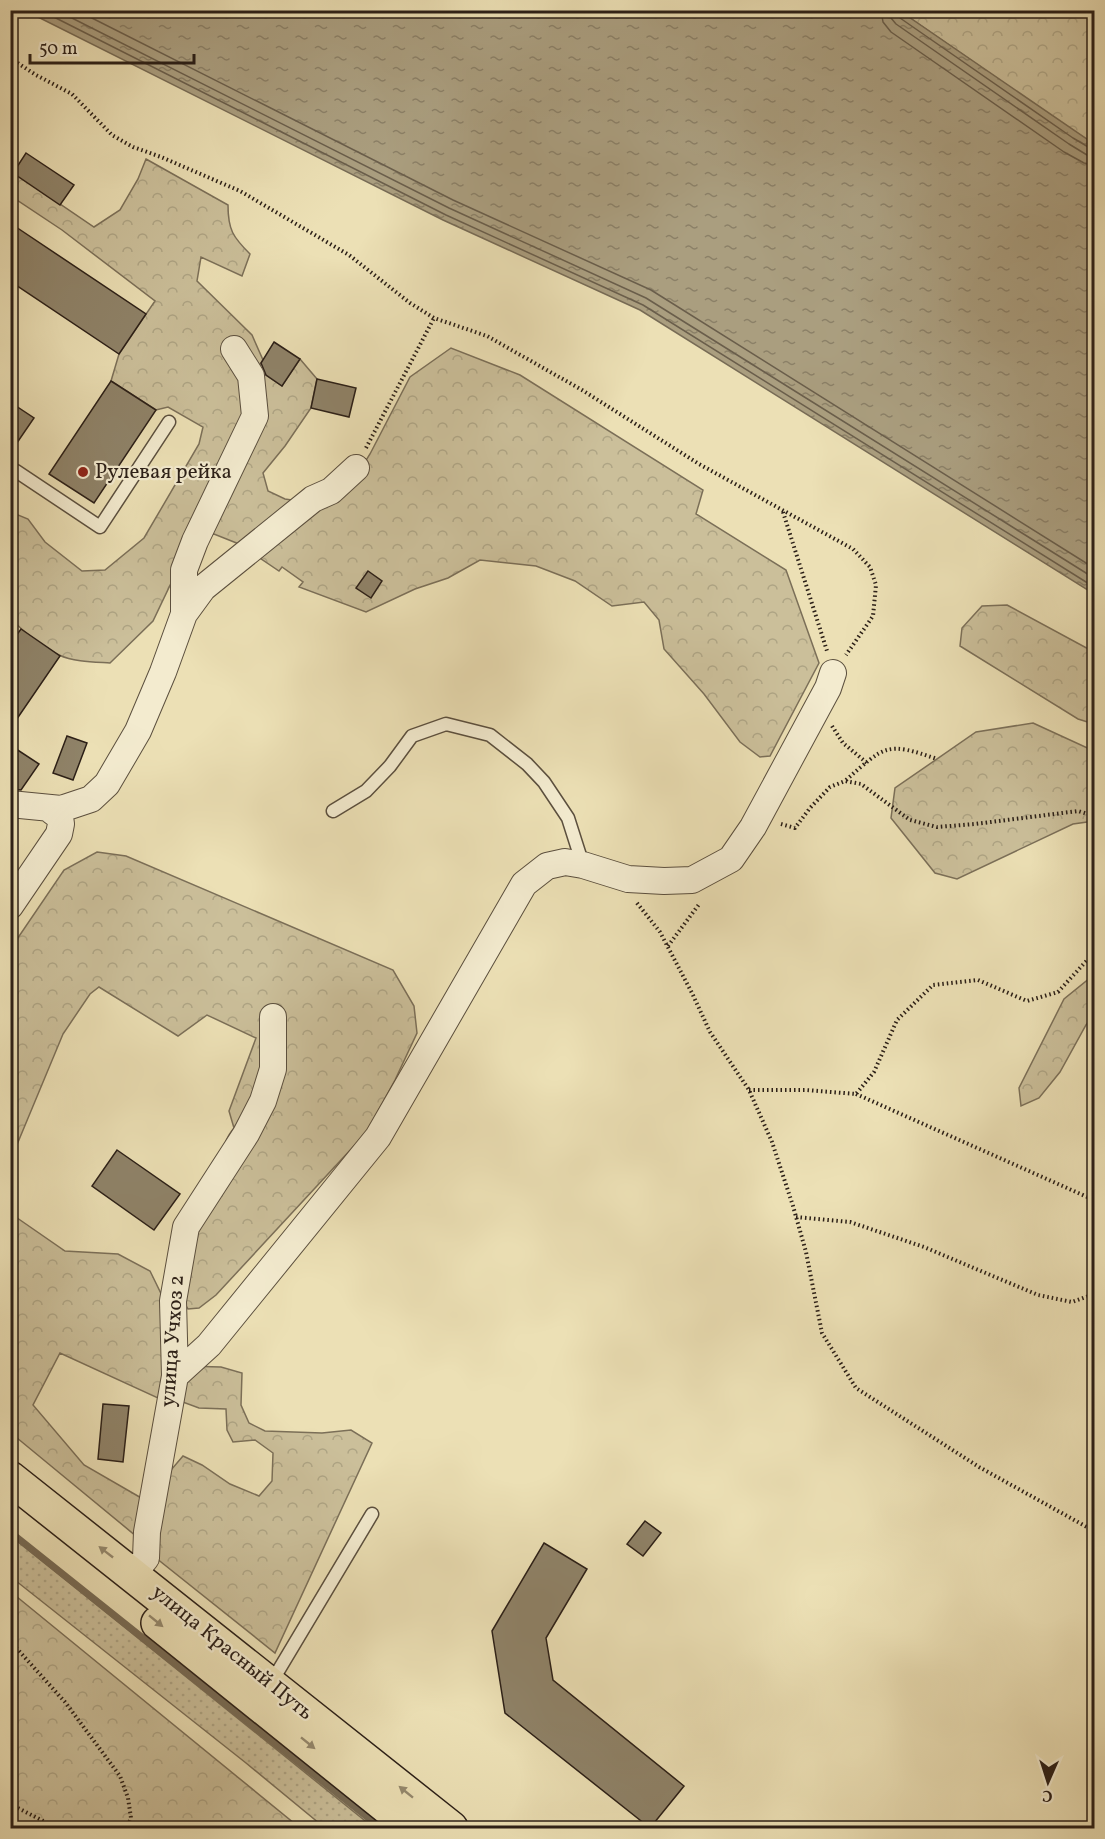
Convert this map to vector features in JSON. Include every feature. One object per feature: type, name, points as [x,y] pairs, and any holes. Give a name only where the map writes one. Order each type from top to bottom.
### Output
[{"type":"main road","name":"улица Красный Путь","points":[[10,1478],[452,1828]]},
{"type":"main road","name":"улица Красный Путь","points":[[10,1507],[115,1588],[413,1828]]},
{"type":"street","points":[[184,614],[184,570],[187,560],[255,416],[251,376],[234,349]]},
{"type":"street","points":[[10,804],[61,809],[91,799],[107,784],[138,731],[184,614],[203,588],[313,499],[331,490],[356,468]]},
{"type":"street","points":[[175,1376],[209,1345],[378,1137],[524,884],[547,866],[565,862],[628,879],[664,881],[692,880],[731,859],[753,827],[829,684]]},
{"type":"street","points":[[10,906],[59,834],[60,817],[48,808]]},
{"type":"street","name":"улица Учхоз 2","points":[[133,1574],[146,1558],[147,1532],[175,1376],[173,1301],[186,1227],[246,1134],[263,1101],[273,1069],[273,1017]]},
{"type":"lane","points":[[10,479],[16,471],[99,527],[169,422]]},
{"type":"lane","points":[[333,811],[366,791],[390,766],[412,736],[446,724],[490,735],[527,764],[544,782],[568,818],[583,865]]},
{"type":"lane","points":[[270,1684],[372,1514]]},
{"type":"path","points":[[10,58],[72,94],[112,135],[133,147],[161,156],[240,191],[349,255],[434,318],[487,336],[582,390],[699,464],[853,549],[870,567],[876,585],[873,616],[829,684],[824,704],[830,723],[843,743],[867,762]]},
{"type":"path","points":[[356,468],[434,318]]},
{"type":"path","points":[[783,512],[829,684]]},
{"type":"path","points":[[753,827],[771,823],[795,828],[830,787],[845,781],[879,752],[893,747],[937,759]]},
{"type":"path","points":[[845,781],[861,784],[910,820],[937,826],[975,824],[1078,811],[1095,816]]},
{"type":"path","points":[[614,875],[660,932],[710,1032],[749,1089],[772,1142],[796,1217],[806,1252],[822,1333],[856,1388],[979,1467],[1095,1531]]},
{"type":"path","points":[[856,1094],[874,1072],[897,1020],[933,986],[978,980],[1027,1001],[1058,992],[1090,957],[1095,957]]},
{"type":"path","points":[[749,1089],[856,1094],[1095,1200]]},
{"type":"path","points":[[796,1217],[850,1222],[924,1247],[1038,1295],[1072,1302],[1095,1294]]},
{"type":"path","points":[[10,1641],[65,1702],[120,1776],[128,1798],[131,1818],[127,1828]]},
{"type":"path","points":[[10,1804],[57,1828]]},
{"type":"green space","points":[[900,11],[1094,11],[1094,144],[1076,133]]},
{"type":"green space","points":[[146,159],[228,205],[229,221],[233,232],[239,243],[250,254],[242,276],[201,257],[197,281],[252,335],[263,360],[257,369],[282,386],[300,359],[317,379],[311,408],[263,473],[268,491],[285,499],[318,504],[349,488],[370,454],[410,377],[451,348],[520,375],[703,490],[696,514],[786,570],[819,663],[770,756],[760,757],[740,742],[704,694],[664,649],[659,620],[644,602],[612,606],[575,581],[536,566],[480,560],[448,578],[415,589],[366,612],[299,587],[303,582],[282,567],[279,571],[239,544],[214,534],[194,535],[153,621],[110,663],[78,660],[59,655],[40,644],[16,624],[11,619],[11,512],[28,519],[45,542],[82,571],[105,570],[144,538],[199,444],[203,427],[168,407],[156,410],[111,381],[119,354],[155,301],[62,230],[11,196],[10,170],[94,227],[120,210],[138,179]]},
{"type":"green space","points":[[1007,605],[1094,652],[1094,724],[1078,719],[960,646],[962,628],[982,606]]},
{"type":"green space","points":[[1033,723],[1094,751],[1094,821],[1073,824],[957,879],[935,873],[891,818],[895,788],[976,732]]},
{"type":"green space","points":[[97,852],[126,856],[393,970],[414,1006],[417,1033],[366,1133],[216,1295],[199,1308],[188,1309],[179,1295],[182,1279],[221,1171],[225,1144],[234,1128],[229,1111],[256,1038],[207,1015],[178,1036],[99,987],[90,994],[63,1034],[11,1159],[11,948],[64,870]]},
{"type":"green space","points":[[1094,977],[1094,1014],[1060,1072],[1039,1098],[1021,1106],[1019,1088],[1064,999]]},
{"type":"green space","points":[[10,1213],[65,1251],[118,1254],[150,1271],[169,1310],[160,1399],[60,1353],[33,1405],[84,1465],[143,1499],[136,1536],[11,1433]]},
{"type":"green space","points":[[183,1366],[221,1367],[242,1373],[241,1405],[249,1423],[265,1431],[322,1433],[351,1430],[372,1443],[275,1653],[151,1554],[171,1470],[183,1456],[202,1465],[230,1484],[259,1496],[272,1481],[273,1453],[255,1440],[233,1442],[227,1430],[226,1409],[199,1408],[180,1401]]},
{"type":"green space","points":[[10,1535],[374,1828],[325,1828],[11,1577]]},
{"type":"green space","points":[[11,1592],[300,1828],[11,1828]]},
{"type":"water","points":[[26,11],[900,11],[1094,144],[1094,594],[640,310],[443,220]]},
{"type":"building","points":[[26,153],[74,185],[60,205],[13,173]]},
{"type":"building","points":[[10,223],[146,314],[119,354],[10,281]]},
{"type":"building","points":[[274,342],[300,359],[282,386],[266,375],[261,363]]},
{"type":"building","points":[[317,379],[356,388],[349,417],[311,408]]},
{"type":"building","points":[[111,381],[156,410],[94,503],[49,474]]},
{"type":"building","points":[[10,402],[34,418],[10,453]]},
{"type":"building","points":[[368,571],[382,581],[371,598],[356,588]]},
{"type":"building","points":[[21,629],[60,656],[10,729],[10,644]]},
{"type":"building","points":[[67,736],[87,743],[73,780],[53,773]]},
{"type":"building","points":[[10,745],[39,764],[21,790],[10,789]]},
{"type":"building","points":[[117,1150],[180,1194],[154,1230],[92,1186]]},
{"type":"building","points":[[103,1404],[129,1406],[123,1462],[98,1459]]},
{"type":"building","points":[[645,1521],[661,1533],[643,1556],[627,1544]]},
{"type":"building","points":[[544,1543],[587,1569],[546,1638],[553,1680],[684,1786],[650,1828],[505,1713],[492,1631]]},
{"type":"waterway","points":[[10,1532],[381,1828]]},
{"type":"place","name":"Рулевая рейка","points":[[83,472]]}]
